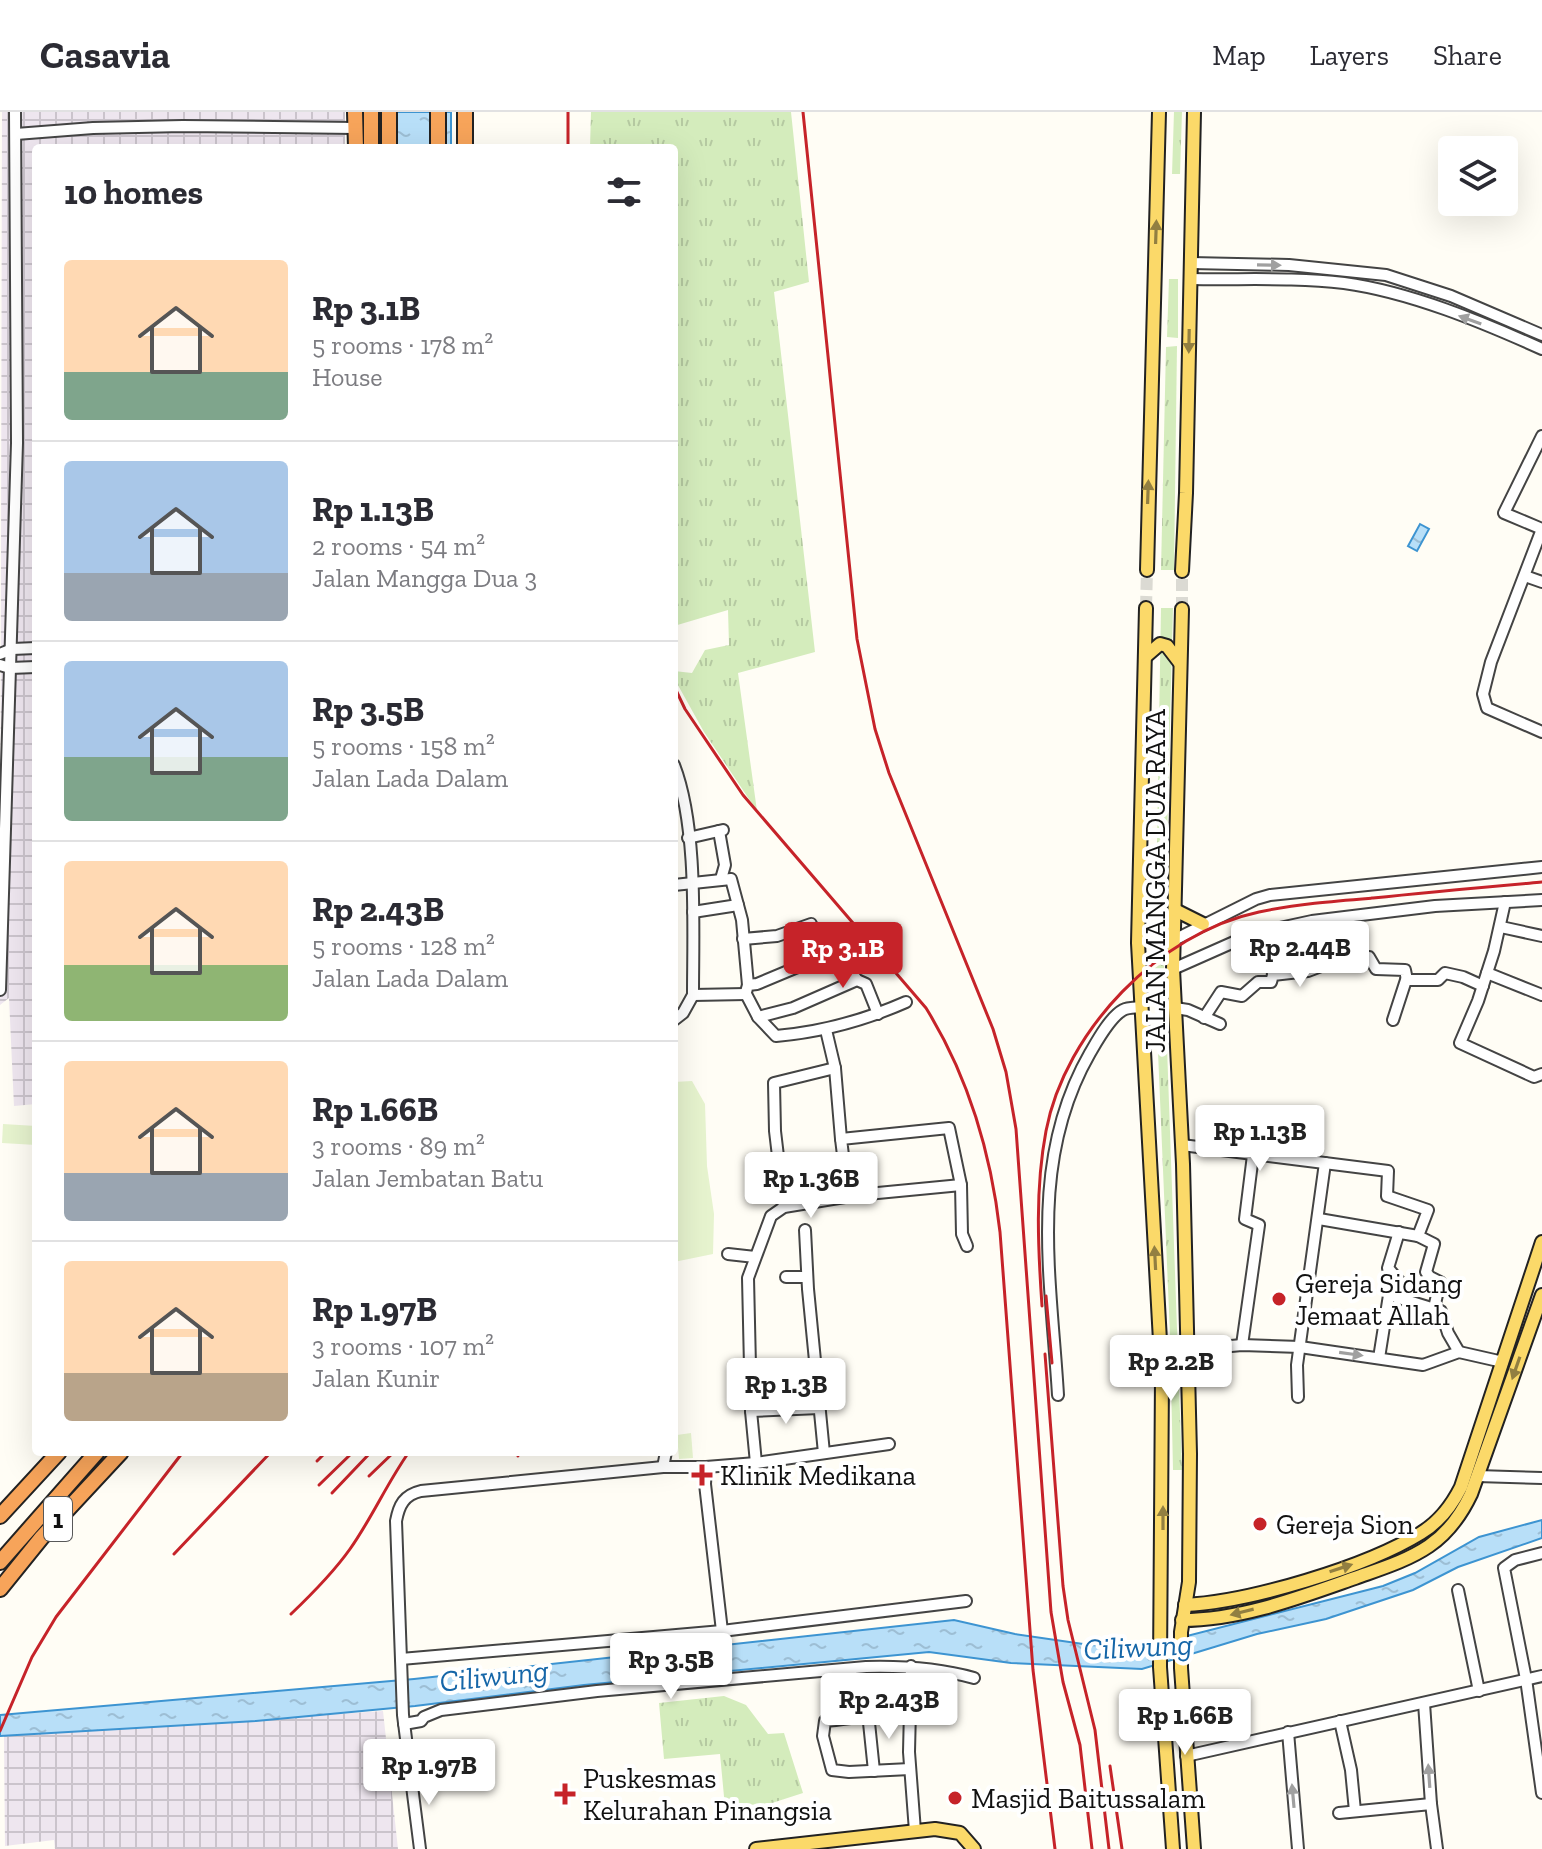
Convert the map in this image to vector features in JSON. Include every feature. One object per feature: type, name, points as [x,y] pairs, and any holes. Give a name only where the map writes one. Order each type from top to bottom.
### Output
[{"type":"highway","points":[[355,112],[356,144]]},
{"type":"highway","points":[[371,112],[371,144]]},
{"type":"highway","points":[[389,112],[389,144]]},
{"type":"highway","points":[[438,112],[438,144]]},
{"type":"highway","points":[[465,112],[465,144]]},
{"type":"highway","name":"1","points":[[0,1516],[55,1456]]},
{"type":"highway","name":"1","points":[[0,1562],[93,1456]]},
{"type":"highway","name":"1","points":[[0,1589],[42,1537],[117,1456]]},
{"type":"main road","points":[[1147,570],[1159,112]]},
{"type":"main road","points":[[1182,571],[1194,112]]},
{"type":"main road","name":"JALAN MANGGA DUA RAYA","points":[[1146,608],[1138,907],[1160,1336],[1163,1501],[1160,1667],[1173,1849]]},
{"type":"main road","name":"JALAN MANGGA DUA RAYA","points":[[1182,609],[1173,969],[1188,1334],[1190,1552],[1181,1668],[1194,1849]]},
{"type":"main road","points":[[1145,657],[1160,644],[1167,646],[1181,664]]},
{"type":"main road","points":[[1175,910],[1203,924]]},
{"type":"main road","points":[[1185,1605],[1214,1603],[1303,1580],[1369,1558],[1421,1533],[1438,1520],[1461,1487],[1542,1242]]},
{"type":"main road","points":[[1522,1302],[1528,1306],[1540,1301]]},
{"type":"main road","points":[[1182,1626],[1306,1595],[1407,1558],[1447,1532],[1462,1512],[1477,1476],[1540,1301]]},
{"type":"main road","points":[[1517,1319],[1526,1317],[1532,1324]]},
{"type":"main road","points":[[1160,1336],[1188,1334]]},
{"type":"main road","points":[[1303,1580],[1306,1595]]},
{"type":"main road","points":[[756,1849],[948,1829],[964,1835],[974,1849]]},
{"type":"street","points":[[0,990],[5,666],[12,646],[17,443],[13,187],[15,112]]},
{"type":"street","points":[[16,134],[183,126],[355,128]]},
{"type":"street","points":[[1191,263],[1289,265],[1386,275],[1451,296],[1542,335]]},
{"type":"street","points":[[1191,279],[1333,282],[1366,287],[1446,311],[1542,349]]},
{"type":"street","points":[[1542,436],[1504,513],[1542,529],[1491,662],[1483,700],[1487,708],[1542,732]]},
{"type":"street","points":[[1525,576],[1542,582]]},
{"type":"street","points":[[0,646],[32,648]]},
{"type":"street","points":[[0,654],[12,646]]},
{"type":"street","points":[[5,666],[32,667]]},
{"type":"street","points":[[678,792],[688,838],[693,912],[693,995],[678,1017]]},
{"type":"street","points":[[688,838],[721,831],[725,865],[721,879]]},
{"type":"street","points":[[1174,940],[1270,895],[1542,867]]},
{"type":"street","points":[[678,885],[731,879],[743,939],[747,989],[758,1017],[776,1036],[826,1030],[858,1022],[906,1002]]},
{"type":"street","points":[[1173,969],[1252,934],[1312,921],[1392,911],[1542,900]]},
{"type":"street","points":[[1505,902],[1501,927],[1483,986],[1460,1043],[1534,1077],[1542,1074]]},
{"type":"street","points":[[693,912],[738,905]]},
{"type":"street","points":[[743,939],[777,936],[811,924],[825,956]]},
{"type":"street","points":[[1501,927],[1542,936]]},
{"type":"street","points":[[1204,1018],[1221,992],[1242,996],[1258,982],[1271,982],[1270,930]]},
{"type":"street","points":[[693,995],[747,989],[836,951],[854,940]]},
{"type":"street","points":[[836,951],[857,980],[866,984],[878,1014]]},
{"type":"street","points":[[1273,975],[1308,971],[1337,960],[1363,956],[1372,959],[1376,969],[1405,970],[1407,980],[1393,1020]]},
{"type":"street","points":[[1407,980],[1438,980],[1445,973],[1483,986]]},
{"type":"street","points":[[1487,973],[1542,995]]},
{"type":"street","points":[[758,1017],[793,1008],[857,980]]},
{"type":"street","points":[[1058,1395],[1048,1248],[1048,1190],[1058,1127],[1072,1088],[1096,1042],[1121,1011],[1141,1007]]},
{"type":"street","points":[[1175,1008],[1188,1010],[1220,1024]]},
{"type":"street","points":[[826,1030],[835,1068],[848,1196]]},
{"type":"street","points":[[784,1207],[775,1131],[774,1083],[835,1068]]},
{"type":"street","points":[[841,1139],[949,1128],[961,1185],[962,1234],[967,1246]]},
{"type":"street","points":[[1182,1145],[1389,1172],[1387,1196],[1428,1208],[1418,1236]]},
{"type":"street","points":[[1242,1345],[1259,1225],[1245,1219],[1253,1155]]},
{"type":"street","points":[[1298,1397],[1300,1347],[1325,1163]]},
{"type":"street","points":[[756,1463],[751,1411],[753,1278],[755,1257],[771,1216],[784,1207],[848,1196],[961,1185]]},
{"type":"street","points":[[1319,1219],[1418,1236],[1434,1244],[1426,1272],[1441,1285],[1434,1308]]},
{"type":"street","points":[[805,1230],[824,1453]]},
{"type":"street","points":[[1397,1297],[1400,1282],[1388,1268],[1399,1232]]},
{"type":"street","points":[[728,1254],[755,1257]]},
{"type":"street","points":[[786,1277],[807,1277]]},
{"type":"street","points":[[1379,1358],[1389,1295],[1442,1313],[1448,1333],[1459,1352]]},
{"type":"street","points":[[1188,1350],[1242,1345],[1300,1347],[1423,1365],[1459,1352],[1503,1362]]},
{"type":"street","points":[[751,1411],[819,1408]]},
{"type":"street","points":[[418,1849],[401,1672],[396,1521],[405,1498],[421,1491],[663,1467],[756,1463],[889,1444]]},
{"type":"street","points":[[663,1467],[665,1456]]},
{"type":"street","points":[[706,1467],[705,1484],[722,1631]]},
{"type":"street","points":[[1477,1476],[1542,1478]]},
{"type":"street","points":[[1542,1553],[1515,1560],[1504,1568],[1526,1679],[1542,1793]]},
{"type":"street","points":[[1458,1590],[1479,1691]]},
{"type":"street","points":[[401,1659],[722,1631],[966,1601]]},
{"type":"street","points":[[404,1719],[421,1721],[441,1710],[597,1691],[866,1667],[911,1666],[946,1670],[974,1678]]},
{"type":"street","points":[[911,1666],[910,1769],[915,1831]]},
{"type":"street","points":[[1186,1756],[1542,1676]]},
{"type":"street","points":[[1424,1703],[1437,1849]]},
{"type":"street","points":[[909,1719],[868,1713],[825,1721],[823,1736],[832,1770],[910,1769]]},
{"type":"street","points":[[868,1713],[874,1771]]},
{"type":"street","points":[[1340,1721],[1351,1770],[1355,1811]]},
{"type":"street","points":[[1288,1732],[1298,1849]]},
{"type":"street","points":[[1339,1813],[1431,1804]]},
{"type":"shaded area","points":[[2,112],[345,112],[345,144],[32,144],[32,1104],[14,1106],[9,998],[0,1005]]},
{"type":"shaded area","points":[[383,1711],[398,1849],[55,1849],[54,1840],[5,1846],[4,1736]]},
{"type":"green space","points":[[591,112],[791,112],[809,282],[774,292],[815,652],[738,673],[757,811],[704,732],[678,685],[678,671],[692,673],[705,650],[729,645],[728,610],[678,625],[678,144],[590,144]]},
{"type":"green space","points":[[1174,112],[1182,112],[1180,174],[1172,174]]},
{"type":"green space","points":[[1169,279],[1178,279],[1178,338],[1167,337]]},
{"type":"green space","points":[[1177,346],[1174,570],[1161,570],[1166,347]]},
{"type":"green space","points":[[1161,608],[1173,608],[1164,954],[1155,960]]},
{"type":"green space","points":[[1164,962],[1182,1470],[1173,1470],[1155,981],[1155,968]]},
{"type":"green space","points":[[692,1081],[705,1104],[707,1166],[714,1214],[713,1254],[678,1261],[678,1082]]},
{"type":"green space","points":[[3,1124],[32,1126],[32,1145],[2,1143]]},
{"type":"green space","points":[[691,1433],[693,1458],[679,1459],[678,1435]]},
{"type":"green space","points":[[724,1696],[746,1705],[768,1734],[784,1733],[803,1793],[772,1803],[725,1807],[720,1754],[664,1759],[659,1703]]},
{"type":"water","points":[[393,112],[451,112],[451,144],[393,144]]},
{"type":"water","points":[[1420,524],[1429,529],[1417,551],[1408,546]]},
{"type":"water","name":"Ciliwung","points":[[1542,1520],[1542,1538],[1458,1567],[1413,1590],[1326,1619],[1257,1634],[1142,1669],[1011,1663],[929,1652],[256,1721],[0,1736],[0,1715],[414,1679],[954,1620],[1015,1634],[1090,1645],[1140,1648],[1383,1586],[1415,1573],[1479,1537]]},
{"type":"tunnel","points":[[1146,608],[1147,570]]},
{"type":"tunnel","points":[[1182,571],[1182,609]]},
{"type":"railway","points":[[568,112],[568,144]]},
{"type":"railway","points":[[803,112],[857,639],[875,729],[889,773],[993,1029],[1006,1072],[1016,1129],[1051,1612],[1063,1682],[1080,1745],[1092,1849]]},
{"type":"railway","points":[[678,694],[743,795],[926,1008],[954,1061],[975,1116],[991,1173],[1000,1232],[1033,1670],[1055,1849]]},
{"type":"railway","points":[[1042,1306],[1040,1175],[1046,1131],[1057,1094],[1073,1058],[1095,1023],[1122,992],[1153,964],[1186,941],[1222,923],[1259,912],[1316,903],[1542,882]]},
{"type":"railway","points":[[1046,1296],[1052,1363]]},
{"type":"railway","points":[[1045,1354],[1063,1586],[1068,1620],[1095,1730],[1109,1849]]},
{"type":"railway","points":[[0,1731],[32,1657],[56,1617],[180,1456]]},
{"type":"railway","points":[[174,1554],[267,1456]]},
{"type":"railway","points":[[317,1461],[322,1456]]},
{"type":"railway","points":[[319,1485],[349,1456]]},
{"type":"railway","points":[[332,1493],[367,1456]]},
{"type":"railway","points":[[369,1476],[390,1456]]},
{"type":"railway","points":[[291,1614],[350,1549],[406,1456]]},
{"type":"railway","points":[[1110,1766],[1122,1849]]},
{"type":"place","name":"Gereja Sidang Jemaat Allah","points":[[1279,1299]]},
{"type":"place","name":"Klinik Medikana","points":[[702,1475]]},
{"type":"place","name":"Gereja Sion","points":[[1260,1524]]},
{"type":"place","name":"Puskesmas Kelurahan Pinangsia","points":[[565,1794]]},
{"type":"place","name":"Masjid Baitussalam","points":[[955,1798]]}]
